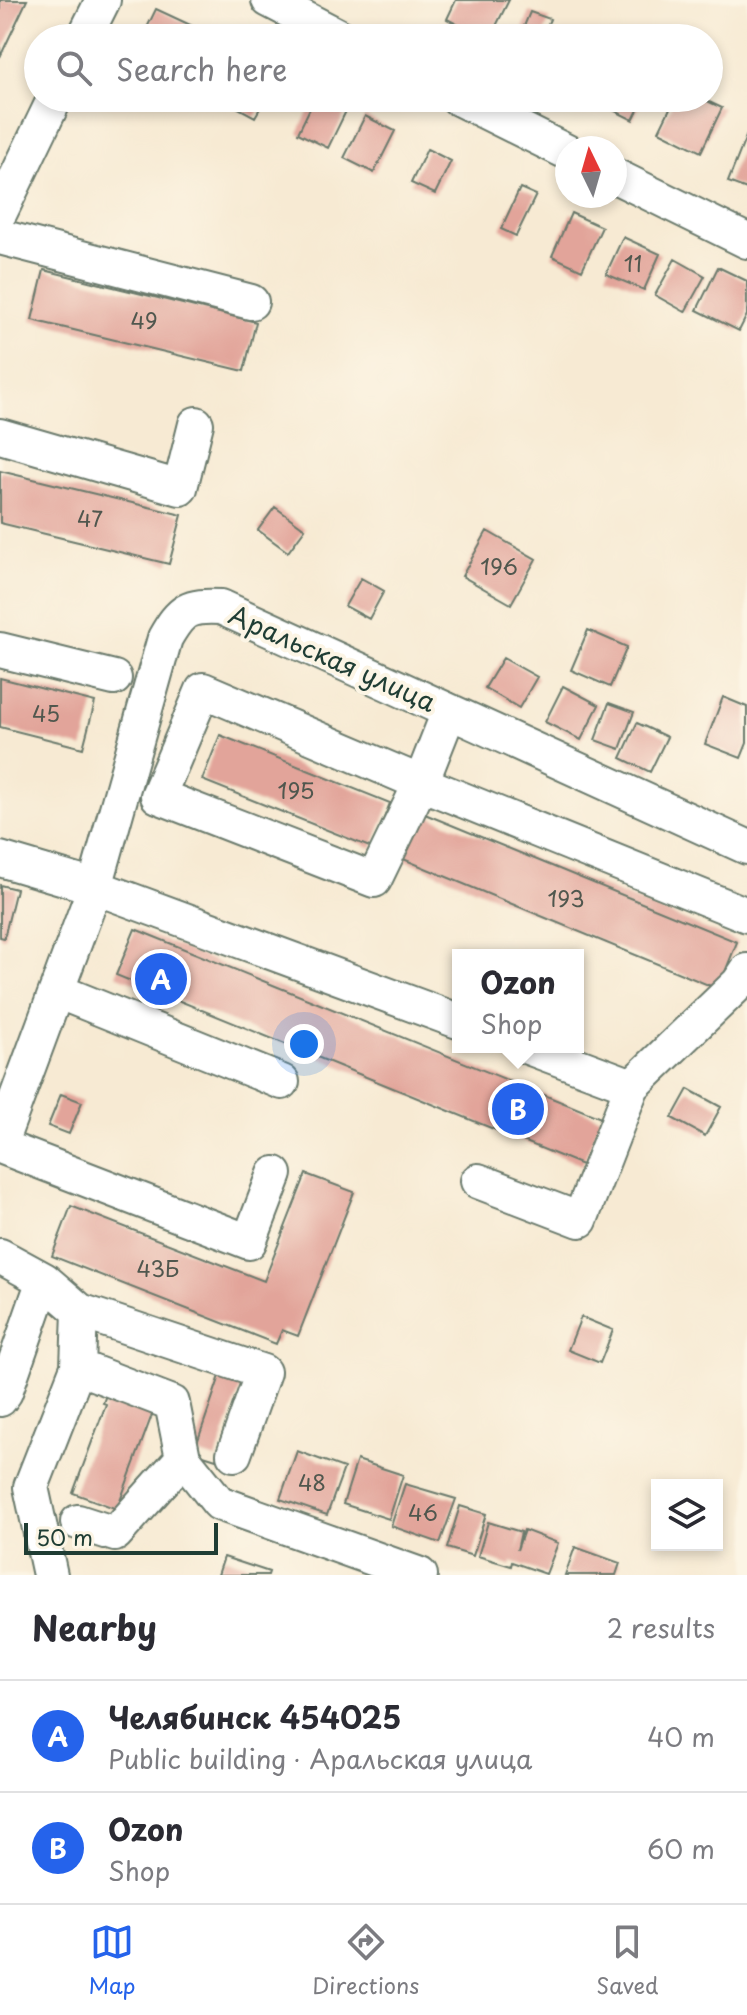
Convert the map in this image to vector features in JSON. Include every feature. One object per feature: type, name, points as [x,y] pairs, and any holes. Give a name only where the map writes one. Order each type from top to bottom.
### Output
[{"type":"street","points":[[91,24],[103,0]]},
{"type":"street","points":[[269,0],[315,24]]},
{"type":"street","points":[[0,212],[48,112]]},
{"type":"street","points":[[486,112],[555,146]]},
{"type":"street","points":[[627,182],[747,241]]},
{"type":"street","points":[[0,237],[251,302]]},
{"type":"street","points":[[0,436],[180,488],[196,424]]},
{"type":"street","name":"Аральская улица","points":[[0,1144],[95,887],[165,638],[178,615],[198,605],[221,607],[747,847]]},
{"type":"street","points":[[0,650],[114,678]]},
{"type":"street","points":[[449,712],[421,783],[374,880],[158,796],[203,690],[421,783],[747,915]]},
{"type":"street","points":[[0,859],[95,887],[452,1019]]},
{"type":"street","points":[[478,1181],[580,1220],[632,1086],[739,983],[747,971]]},
{"type":"street","points":[[57,991],[282,1082]]},
{"type":"street","points":[[544,1053],[632,1086]]},
{"type":"street","points":[[0,1144],[249,1242],[275,1174]]},
{"type":"street","points":[[0,1256],[44,1280],[80,1311],[263,1372],[234,1454]]},
{"type":"street","points":[[0,1399],[44,1280]]},
{"type":"street","points":[[50,1575],[31,1487],[78,1367],[80,1311]]},
{"type":"street","points":[[78,1367],[172,1403],[183,1458],[219,1503],[420,1575]]},
{"type":"street","points":[[78,1522],[115,1534],[183,1458]]},
{"type":"building","points":[[0,0],[27,0],[0,57]]},
{"type":"building","points":[[456,0],[509,0],[497,24],[457,24],[447,19]]},
{"type":"building","points":[[156,9],[188,24],[149,24]]},
{"type":"building","points":[[530,12],[550,19],[548,24],[525,24]]},
{"type":"building","points":[[308,112],[346,112],[328,148],[298,133]]},
{"type":"building","points":[[617,112],[637,112],[633,120]]},
{"type":"building","points":[[668,112],[720,112],[701,152],[659,131]]},
{"type":"building","points":[[365,116],[395,131],[374,173],[344,158]]},
{"type":"building","points":[[747,134],[747,189],[728,182]]},
{"type":"building","points":[[427,149],[451,161],[435,194],[411,183]]},
{"type":"building","points":[[520,188],[536,195],[516,236],[501,229]]},
{"type":"building","points":[[571,213],[602,227],[582,270],[552,256]]},
{"type":"building","points":[[623,237],[660,254],[644,290],[606,274]]},
{"type":"building","points":[[675,259],[705,276],[685,312],[655,295]]},
{"type":"building","points":[[718,267],[747,281],[747,315],[739,331],[697,310]]},
{"type":"building","points":[[44,270],[256,322],[244,371],[32,320]]},
{"type":"building","points":[[0,471],[182,515],[169,564],[0,523]]},
{"type":"building","points":[[275,507],[305,529],[288,552],[258,530]]},
{"type":"building","points":[[487,531],[536,559],[511,604],[462,576]]},
{"type":"building","points":[[361,578],[384,591],[369,619],[345,606]]},
{"type":"building","points":[[588,630],[627,647],[610,687],[571,670]]},
{"type":"building","points":[[503,658],[537,677],[519,708],[485,688]]},
{"type":"building","points":[[0,678],[95,702],[83,748],[0,727]]},
{"type":"building","points":[[563,686],[599,705],[581,740],[545,722]]},
{"type":"building","points":[[723,697],[747,707],[747,743],[741,758],[705,744]]},
{"type":"building","points":[[609,703],[634,712],[620,749],[595,740]]},
{"type":"building","points":[[637,723],[667,737],[650,772],[621,758]]},
{"type":"building","points":[[220,735],[390,803],[372,848],[202,780]]},
{"type":"building","points":[[415,810],[737,942],[718,989],[396,856]]},
{"type":"building","points":[[0,885],[16,889],[4,938],[0,937]]},
{"type":"building","points":[[135,929],[601,1118],[582,1165],[116,975]]},
{"type":"building","points":[[688,1089],[721,1107],[705,1136],[672,1118]]},
{"type":"building","points":[[61,1094],[82,1102],[69,1134],[48,1126]]},
{"type":"building","points":[[306,1174],[354,1192],[298,1336],[282,1330],[276,1344],[52,1256],[71,1206],[264,1281]]},
{"type":"building","points":[[581,1317],[613,1330],[600,1363],[568,1350]]},
{"type":"building","points":[[222,1370],[244,1377],[216,1459],[194,1452]]},
{"type":"building","points":[[109,1387],[156,1404],[117,1509],[73,1493],[106,1404],[103,1403]]},
{"type":"building","points":[[297,1451],[344,1468],[327,1515],[280,1499]]},
{"type":"building","points":[[357,1460],[403,1475],[389,1519],[343,1504]]},
{"type":"building","points":[[405,1484],[456,1499],[440,1543],[391,1526]]},
{"type":"building","points":[[460,1506],[486,1514],[473,1556],[447,1548]]},
{"type":"building","points":[[488,1522],[521,1532],[517,1550],[524,1530],[558,1543],[546,1574],[512,1562],[511,1566],[478,1556]]},
{"type":"building","points":[[575,1547],[620,1563],[616,1575],[565,1575]]},
{"type":"building","points":[[224,1557],[269,1572],[268,1575],[218,1575]]},
{"type":"place","name":"Челябинск 454025","points":[[161,979]]},
{"type":"place","name":"Ozon","points":[[518,1109]]}]
